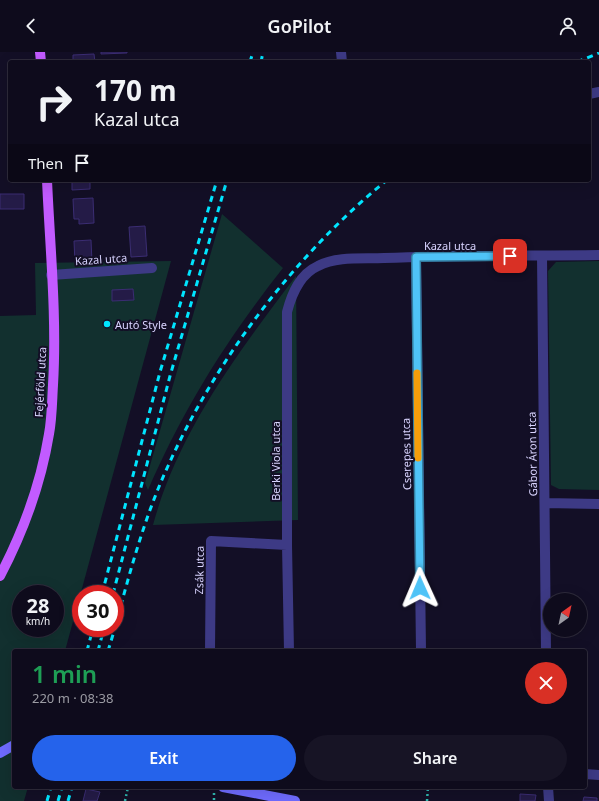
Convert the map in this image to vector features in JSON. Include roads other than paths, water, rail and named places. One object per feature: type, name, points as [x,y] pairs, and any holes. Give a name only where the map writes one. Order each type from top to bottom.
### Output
[{"type":"main road","name":"Fejérföld utca","points":[[0,576],[9,559],[34,494],[50,432],[54,326],[48,182]]},
{"type":"street","name":"Kazal utca","points":[[305,275],[318,265],[332,261],[416,257],[599,255]]},
{"type":"street","name":"Gábor Áron utca","points":[[542,256],[546,649]]},
{"type":"street","name":"Cserepes utca","points":[[416,257],[421,649]]},
{"type":"street","name":"Kazal utca","points":[[52,275],[152,268]]},
{"type":"street","name":"Berki Viola utca","points":[[288,649],[287,312],[294,290],[305,275]]},
{"type":"street","points":[[545,504],[599,504]]},
{"type":"street","name":"Zsák utca","points":[[210,649],[212,541],[287,545]]},
{"type":"street","points":[[0,753],[12,746]]},
{"type":"street","points":[[587,774],[599,775]]},
{"type":"street","points":[[233,789],[295,801]]},
{"type":"street","points":[[548,789],[549,801]]},
{"type":"railway","points":[[251,60],[253,52]]},
{"type":"railway","points":[[261,60],[263,52]]},
{"type":"railway","points":[[582,60],[599,53]]},
{"type":"railway","points":[[104,585],[160,372],[216,182]]},
{"type":"railway","points":[[115,585],[170,376],[226,182]]},
{"type":"railway","points":[[124,593],[138,545],[159,486],[187,426],[234,348],[290,275],[353,209],[385,182]]},
{"type":"railway","points":[[88,649],[91,637]]},
{"type":"railway","points":[[99,649],[102,637]]},
{"type":"railway","points":[[109,649],[112,637]]},
{"type":"railway","points":[[47,801],[50,789]]},
{"type":"railway","points":[[58,801],[61,789]]},
{"type":"railway","points":[[68,801],[71,789]]},
{"type":"place","name":"Autó Style","points":[[107,324]]}]
